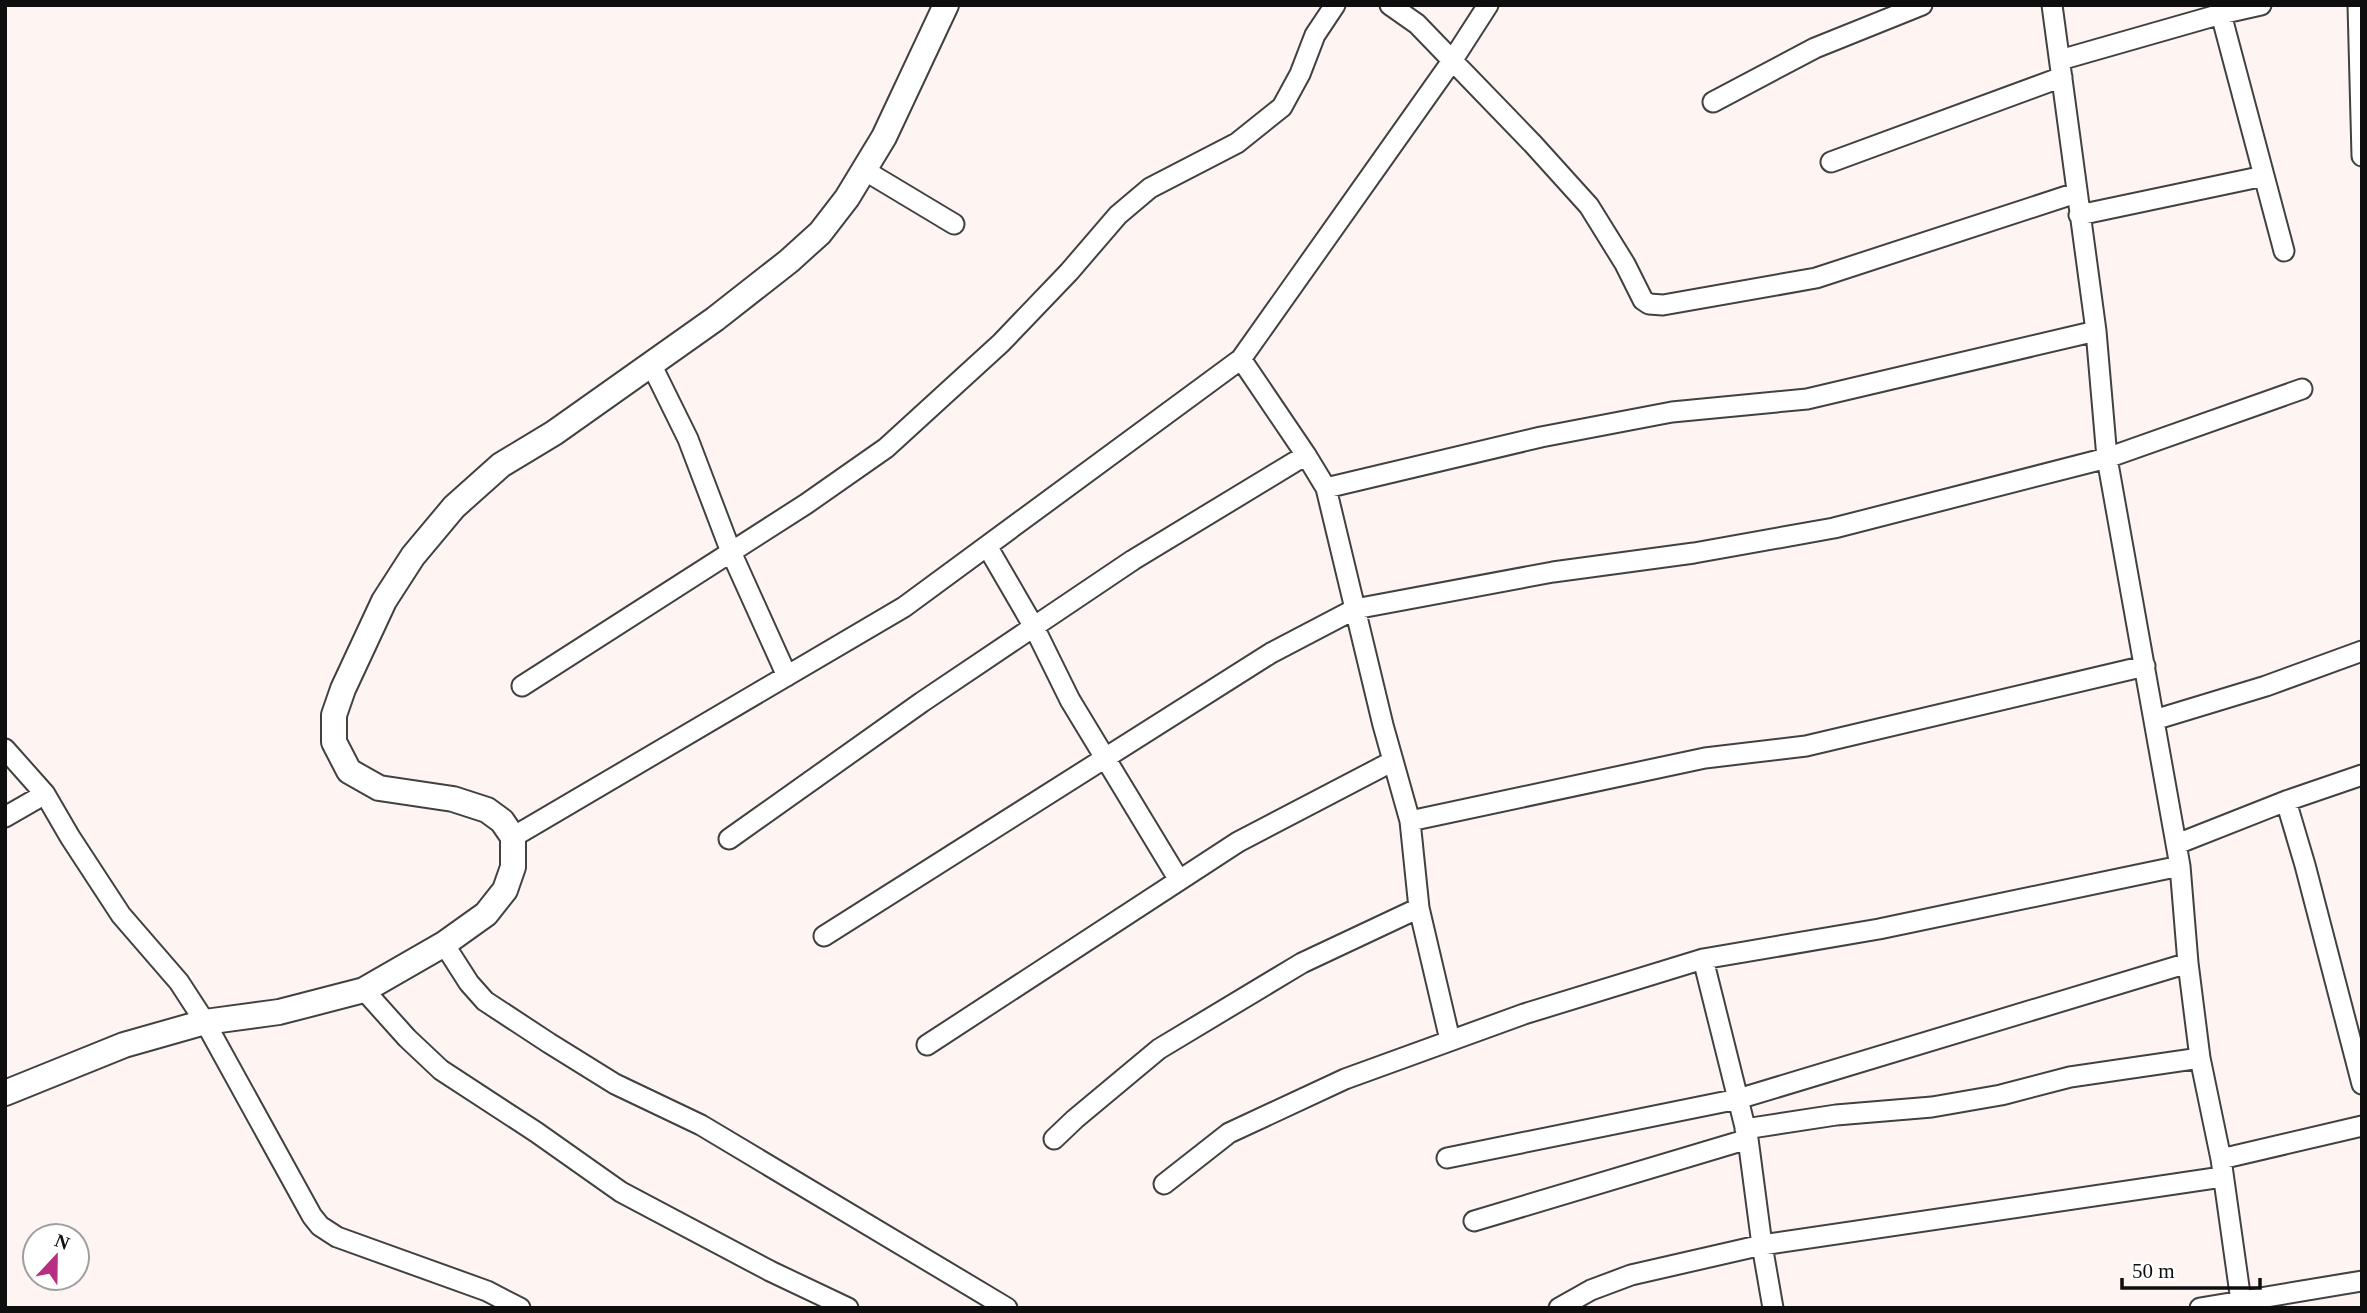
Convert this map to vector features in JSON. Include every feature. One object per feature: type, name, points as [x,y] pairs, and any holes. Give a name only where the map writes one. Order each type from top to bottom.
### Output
[{"type":"street","points":[[5,1093],[124,1045],[205,1022],[279,1012],[364,990],[444,944],[486,914],[505,890],[513,867],[513,837],[502,821],[487,810],[453,799],[379,788],[349,771],[334,742],[334,715],[343,689],[384,601],[413,556],[454,508],[501,465],[554,433],[715,319],[820,233],[846,198],[884,137],[946,5]]},
{"type":"street","points":[[522,686],[806,504],[886,448],[1001,343],[1069,272],[1118,215],[1150,188],[1237,143],[1282,107],[1300,74],[1315,35],[1335,5]]},
{"type":"street","points":[[1391,5],[1417,24],[1589,206],[1625,264],[1643,300],[1649,304],[1663,305],[1816,278],[2076,193]]},
{"type":"street","points":[[513,837],[904,607],[1241,359],[1452,61],[1488,5]]},
{"type":"street","points":[[1713,102],[1815,48],[1922,5]]},
{"type":"street","points":[[2052,5],[2096,331],[2107,458],[2177,844],[2200,1058],[2221,1168],[2242,1305]]},
{"type":"street","points":[[1831,162],[2061,68],[2221,14],[2262,5]]},
{"type":"street","points":[[2358,5],[2362,156]]},
{"type":"street","points":[[2221,14],[2284,251]]},
{"type":"street","points":[[864,170],[954,224]]},
{"type":"street","points":[[2079,215],[2264,176]]},
{"type":"street","points":[[1326,488],[1541,437],[1659,414],[1807,399],[2096,331]]},
{"type":"street","points":[[1241,359],[1326,488],[1410,821],[1419,908],[1450,1040]]},
{"type":"street","points":[[651,364],[688,439],[731,552],[787,676]]},
{"type":"street","points":[[824,936],[1271,653],[1355,610],[1553,572],[1694,553],[1834,528],[2107,458],[2302,389]]},
{"type":"street","points":[[729,839],[922,702],[1133,560],[1306,455]]},
{"type":"street","points":[[987,546],[1034,627],[1070,700],[1179,880]]},
{"type":"street","points":[[2154,720],[2266,686],[2362,651]]},
{"type":"street","points":[[1410,821],[1705,758],[1806,746],[2145,666]]},
{"type":"street","points":[[5,748],[46,794],[70,837],[121,915],[179,982],[205,1022],[320,1227],[337,1237],[487,1291],[520,1308]]},
{"type":"street","points":[[927,1045],[1238,842],[1393,761]]},
{"type":"street","points":[[2177,844],[2286,801],[2362,775]]},
{"type":"street","points":[[5,817],[46,794]]},
{"type":"street","points":[[2286,801],[2362,1084]]},
{"type":"street","points":[[1164,1184],[1229,1133],[1345,1079],[1450,1040],[1703,959],[1879,929],[2180,866]]},
{"type":"street","points":[[1054,1139],[1159,1049],[1302,963],[1419,908]]},
{"type":"street","points":[[444,944],[469,983],[485,1001],[615,1084],[701,1125],[1007,1308]]},
{"type":"street","points":[[1703,959],[1747,1134],[1773,1308]]},
{"type":"street","points":[[1447,1158],[1738,1099],[2188,963]]},
{"type":"street","points":[[364,990],[407,1038],[441,1070],[537,1132],[621,1192],[770,1271],[848,1308]]},
{"type":"street","points":[[1474,1221],[1747,1134],[1836,1115],[1932,1107],[2001,1095],[2070,1077],[2200,1058]]},
{"type":"street","points":[[1559,1308],[1591,1290],[1631,1275],[1762,1245],[2221,1168],[2362,1126]]},
{"type":"street","points":[[2200,1308],[2242,1305],[2362,1282]]}]
